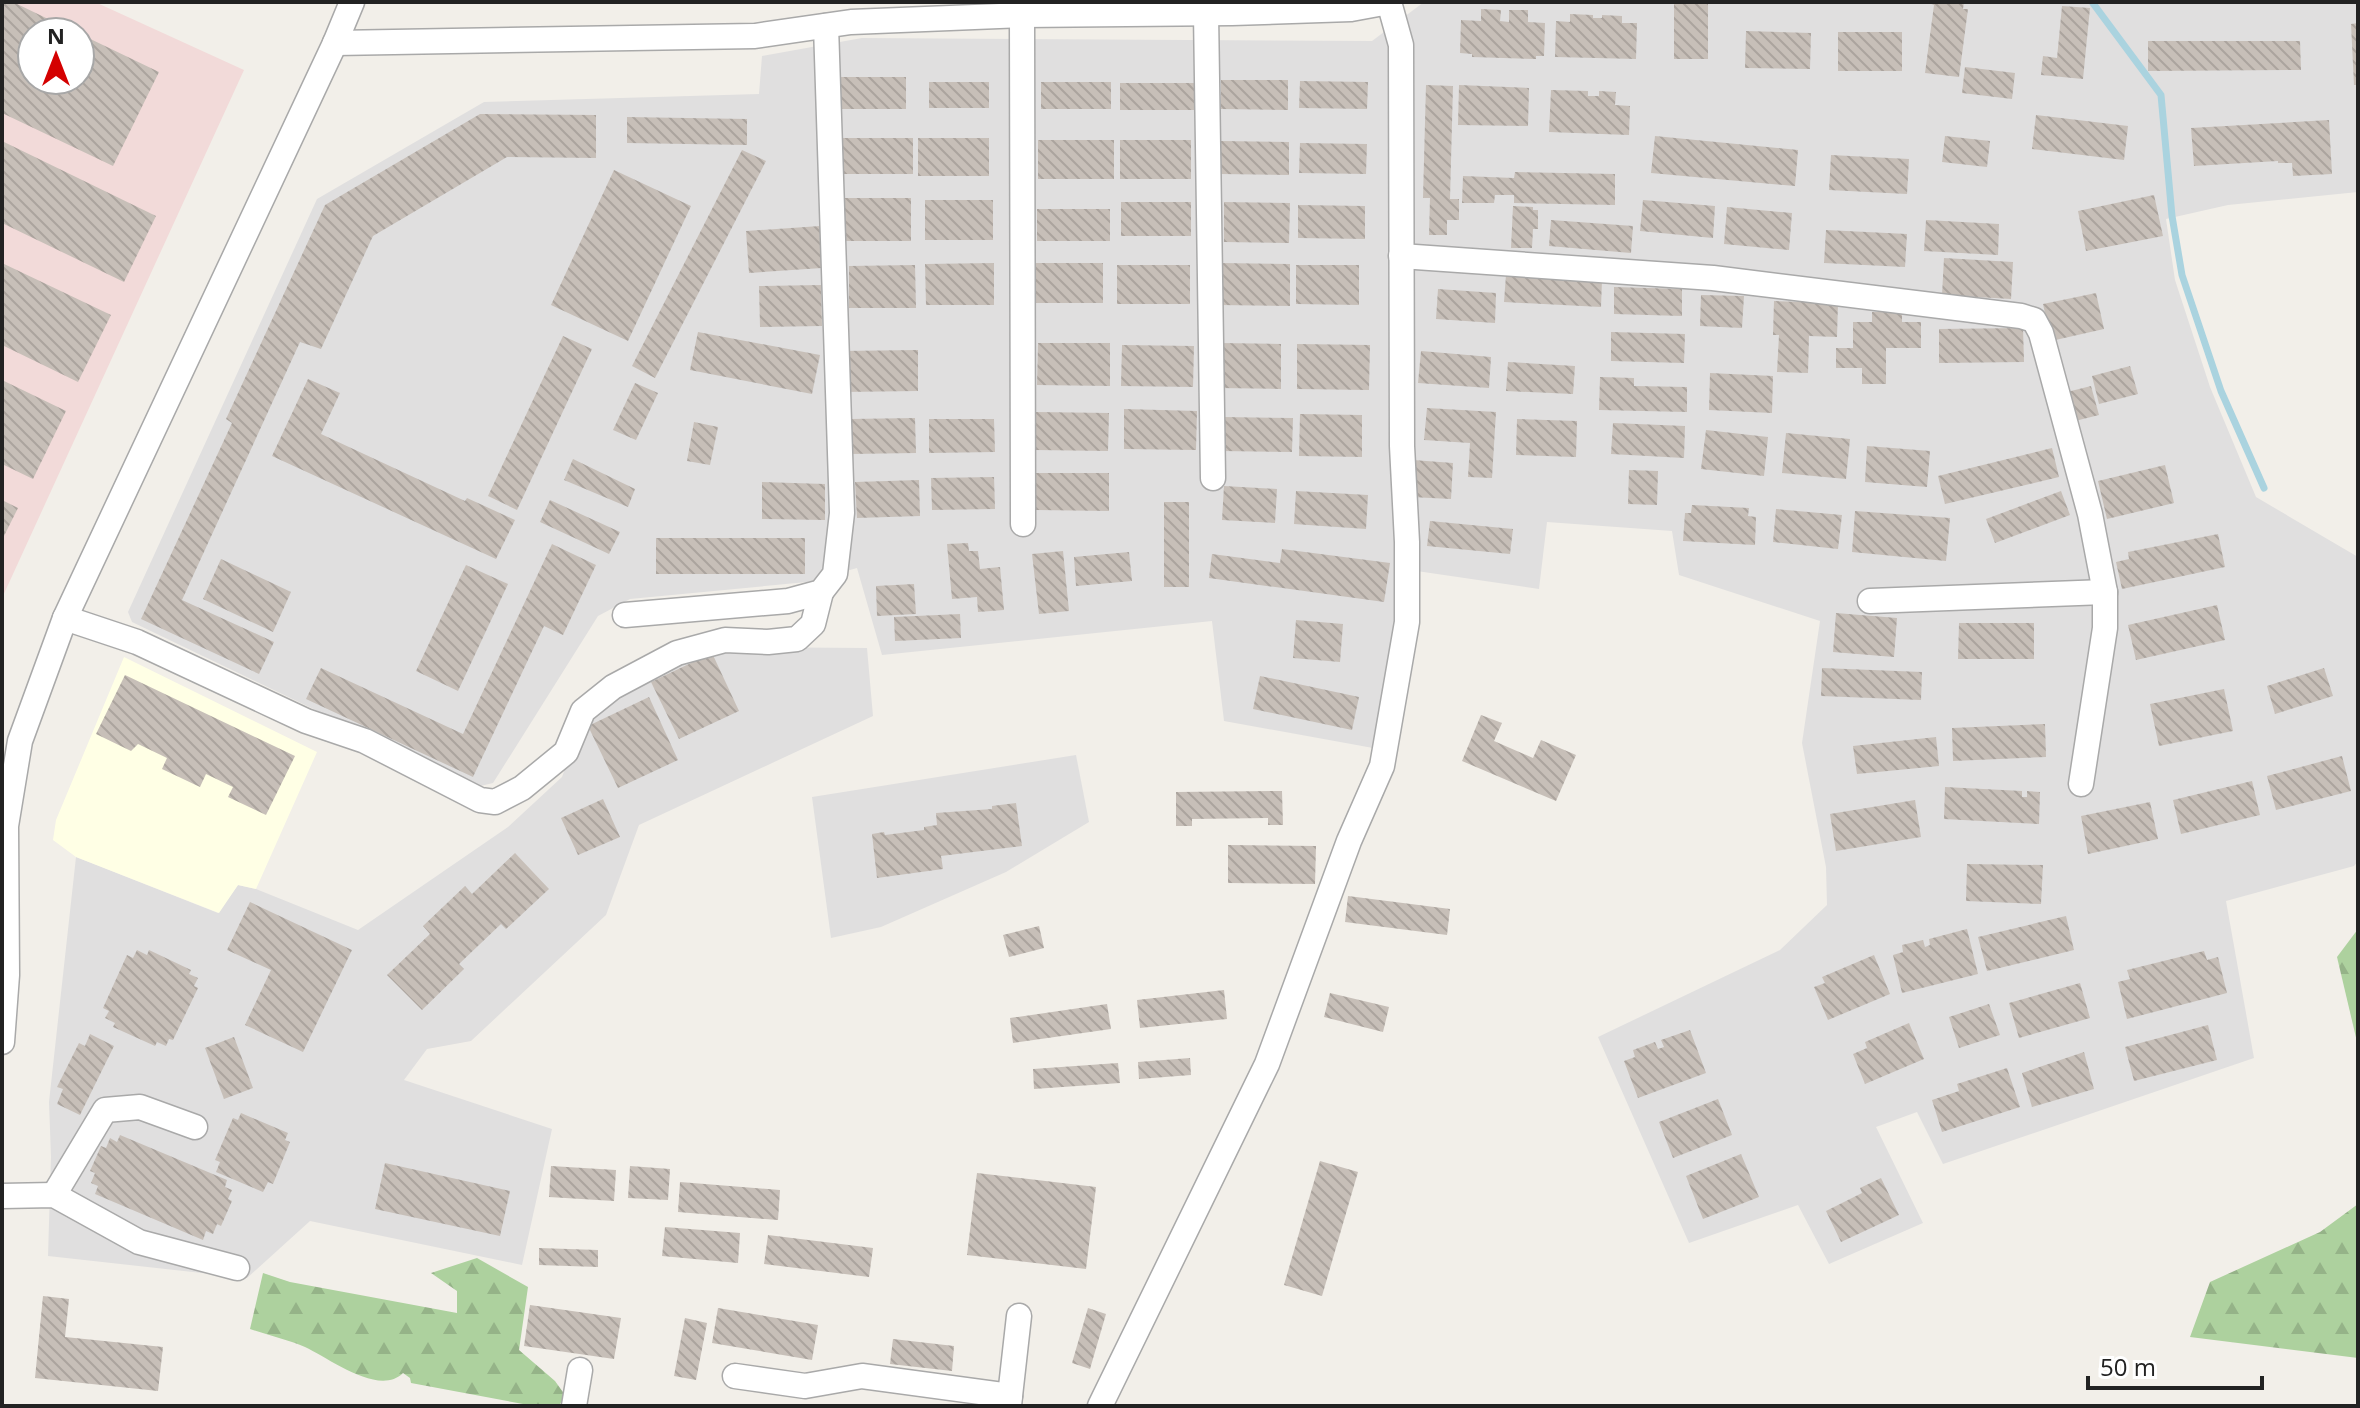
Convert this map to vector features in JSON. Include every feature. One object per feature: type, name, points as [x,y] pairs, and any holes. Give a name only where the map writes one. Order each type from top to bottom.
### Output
[{"type":"street","points":[[2,1042],[7,975],[6,826],[20,741],[65,618],[352,2]]},
{"type":"street","points":[[335,43],[755,36],[851,22],[1022,15],[1351,9],[1389,2],[1401,45],[1402,446],[1407,622],[1382,766],[1349,841],[1267,1064],[1100,1406]]},
{"type":"street","points":[[1206,13],[1213,478]]},
{"type":"street","points":[[1022,15],[1023,524]]},
{"type":"street","points":[[65,618],[137,642],[306,721],[365,741],[480,800],[495,802],[522,788],[566,752],[583,711],[613,687],[677,653],[725,640],[768,642],[797,639],[813,624],[821,592],[835,574],[842,513],[826,26]]},
{"type":"street","points":[[1401,256],[1713,278],[2034,320],[2041,333],[2090,514],[2105,592],[2105,628],[2081,784]]},
{"type":"street","points":[[625,615],[788,601],[821,592]]},
{"type":"street","points":[[1870,601],[2105,592]]},
{"type":"street","points":[[54,1195],[105,1110],[140,1107],[195,1127]]},
{"type":"street","points":[[2,1196],[54,1195],[139,1242],[237,1268]]},
{"type":"street","points":[[735,1376],[805,1386],[862,1376],[1010,1401],[1019,1316]]},
{"type":"street","points":[[574,1406],[580,1370]]},
{"type":"shaded area","points":[[2,2],[95,2],[244,70],[2,598]]},
{"type":"shaded area","points":[[1424,2],[2358,2],[2358,192],[2228,205],[2166,219],[2175,280],[2210,387],[2256,497],[2358,557],[2358,861],[2354,866],[2226,901],[2254,1058],[1943,1164],[1917,1112],[1876,1127],[1923,1223],[1829,1264],[1798,1205],[1689,1243],[1598,1037],[1780,950],[1827,905],[1826,867],[1802,743],[1820,621],[1679,575],[1672,531],[1547,522],[1539,589],[1403,569],[1373,748],[1224,721],[1212,621],[882,655],[857,568],[807,582],[630,599],[598,616],[493,783],[476,787],[132,622],[128,612],[317,199],[484,102],[759,94],[762,56],[862,38],[1372,41]]},
{"type":"shaded area","points":[[726,647],[867,648],[873,716],[639,825],[606,915],[471,1041],[427,1049],[404,1080],[552,1129],[522,1265],[310,1221],[247,1278],[48,1256],[49,1102],[76,857],[218,913],[238,885],[256,889],[358,930],[508,827],[562,777],[581,726],[644,678]]},
{"type":"shaded area","points":[[124,657],[317,752],[256,889],[238,885],[219,913],[76,857],[53,840],[56,820]]},
{"type":"shaded area","points":[[1076,755],[1089,822],[1006,872],[881,927],[831,938],[812,797]]},
{"type":"green space","points":[[2358,929],[2358,1046],[2337,957]]},
{"type":"green space","points":[[2358,1204],[2358,1358],[2190,1337],[2210,1282],[2320,1232]]},
{"type":"green space","points":[[477,1258],[528,1287],[519,1350],[555,1381],[565,1395],[559,1406],[534,1406],[411,1383],[403,1373],[381,1381],[368,1378],[305,1347],[250,1329],[263,1273],[290,1282],[457,1313],[457,1291],[431,1273]]},
{"type":"building","points":[[2,2],[13,2],[42,16],[16,16],[16,96],[96,96],[96,42],[159,72],[113,166],[2,113]]},
{"type":"building","points":[[1674,2],[1708,2],[1708,59],[1674,59]]},
{"type":"building","points":[[1926,2],[1964,2],[1963,9],[1968,9],[1959,77],[1925,73],[1934,5]]},
{"type":"building","points":[[2062,6],[2090,8],[2083,79],[2041,75],[2043,56],[2057,58]]},
{"type":"building","points":[[1481,9],[1501,10],[1500,21],[1509,22],[1509,10],[1528,10],[1528,22],[1545,23],[1544,56],[1536,56],[1536,59],[1472,57],[1472,54],[1460,53],[1461,20],[1481,21]]},
{"type":"building","points":[[1570,14],[1593,15],[1593,18],[1622,16],[1622,23],[1637,23],[1636,59],[1555,57],[1556,21],[1570,22]]},
{"type":"building","points":[[2358,23],[2358,85],[2354,85],[2351,24]]},
{"type":"building","points":[[1746,31],[1811,33],[1810,69],[1745,68]]},
{"type":"building","points":[[1838,32],[1902,32],[1902,71],[1838,71]]},
{"type":"building","points":[[2148,41],[2300,41],[2301,70],[2148,71]]},
{"type":"building","points":[[1965,67],[2015,73],[2012,99],[1962,93]]},
{"type":"building","points":[[841,77],[906,77],[906,109],[841,109]]},
{"type":"building","points":[[1221,80],[1288,80],[1288,110],[1221,109]]},
{"type":"building","points":[[1300,81],[1368,82],[1367,109],[1299,108]]},
{"type":"building","points":[[929,82],[989,82],[989,108],[929,108]]},
{"type":"building","points":[[1041,82],[1111,82],[1111,109],[1041,109]]},
{"type":"building","points":[[1120,83],[1194,83],[1194,110],[1120,110]]},
{"type":"building","points":[[1426,85],[1453,86],[1450,199],[1459,199],[1459,220],[1447,220],[1447,235],[1429,235],[1430,198],[1423,198]]},
{"type":"building","points":[[1459,85],[1529,88],[1528,126],[1458,125]]},
{"type":"building","points":[[1551,90],[1588,91],[1588,96],[1599,96],[1599,91],[1616,92],[1615,105],[1630,106],[1629,135],[1549,132]]},
{"type":"building","points":[[480,114],[596,115],[596,158],[507,157],[373,236],[321,349],[300,342],[182,600],[274,642],[259,674],[141,619],[232,423],[226,419],[325,205]]},
{"type":"building","points":[[2036,115],[2128,126],[2124,160],[2032,149]]},
{"type":"building","points":[[627,117],[747,119],[747,145],[627,143]]},
{"type":"building","points":[[2329,120],[2332,174],[2293,176],[2292,163],[2278,161],[2194,166],[2191,128]]},
{"type":"building","points":[[1655,136],[1798,150],[1795,186],[1651,173]]},
{"type":"building","points":[[1945,136],[1990,141],[1987,167],[1942,162]]},
{"type":"building","points":[[842,138],[913,138],[913,174],[842,174]]},
{"type":"building","points":[[918,138],[989,138],[989,176],[918,176]]},
{"type":"building","points":[[1038,140],[1114,140],[1114,179],[1038,179]]},
{"type":"building","points":[[1120,140],[1191,140],[1191,179],[1120,179]]},
{"type":"building","points":[[2,141],[156,216],[124,282],[2,223]]},
{"type":"building","points":[[1221,141],[1289,142],[1289,175],[1221,174]]},
{"type":"building","points":[[1300,143],[1367,144],[1366,174],[1299,173]]},
{"type":"building","points":[[742,150],[766,161],[655,378],[632,366]]},
{"type":"building","points":[[1831,155],[1909,159],[1907,194],[1829,190]]},
{"type":"building","points":[[614,170],[691,206],[628,341],[551,305]]},
{"type":"building","points":[[1515,172],[1615,174],[1615,205],[1514,203],[1514,195],[1495,195],[1494,203],[1462,203],[1463,176],[1514,178]]},
{"type":"building","points":[[2154,195],[2163,236],[2086,251],[2078,211]]},
{"type":"building","points":[[842,198],[911,198],[911,241],[842,241]]},
{"type":"building","points":[[925,200],[993,200],[993,240],[925,240]]},
{"type":"building","points":[[1643,200],[1715,206],[1713,238],[1640,231]]},
{"type":"building","points":[[1121,202],[1191,202],[1191,236],[1121,236]]},
{"type":"building","points":[[1224,202],[1290,203],[1289,243],[1224,242]]},
{"type":"building","points":[[1298,205],[1365,206],[1365,239],[1298,238]]},
{"type":"building","points":[[1513,206],[1538,210],[1538,229],[1533,229],[1532,248],[1511,248]]},
{"type":"building","points":[[1727,207],[1792,213],[1789,250],[1724,244]]},
{"type":"building","points":[[1037,209],[1110,209],[1110,241],[1037,241]]},
{"type":"building","points":[[1551,220],[1633,226],[1631,253],[1549,246]]},
{"type":"building","points":[[1926,220],[1999,224],[1998,255],[1924,251]]},
{"type":"building","points":[[820,226],[822,268],[749,273],[746,231]]},
{"type":"building","points":[[1826,230],[1907,234],[1905,267],[1824,263]]},
{"type":"building","points":[[1944,258],[2013,262],[2011,299],[1942,295]]},
{"type":"building","points":[[2,263],[111,315],[78,382],[2,345]]},
{"type":"building","points":[[994,263],[994,305],[926,305],[925,264]]},
{"type":"building","points":[[1033,263],[1103,263],[1103,303],[1033,303]]},
{"type":"building","points":[[1220,263],[1290,264],[1290,306],[1219,305]]},
{"type":"building","points":[[915,265],[916,308],[849,308],[849,266]]},
{"type":"building","points":[[1117,265],[1190,265],[1190,304],[1117,304]]},
{"type":"building","points":[[1296,265],[1359,265],[1359,305],[1296,304]]},
{"type":"building","points":[[1506,275],[1602,280],[1601,307],[1504,302]]},
{"type":"building","points":[[821,285],[822,326],[760,327],[759,286]]},
{"type":"building","points":[[1614,287],[1682,289],[1682,316],[1614,314]]},
{"type":"building","points":[[1438,289],[1496,293],[1495,323],[1436,319]]},
{"type":"building","points":[[2096,293],[2104,329],[2051,341],[2043,304]]},
{"type":"building","points":[[1701,295],[1744,296],[1742,328],[1700,326]]},
{"type":"building","points":[[1774,301],[1838,303],[1837,337],[1809,336],[1808,373],[1777,372],[1779,335],[1773,335]]},
{"type":"building","points":[[1872,312],[1902,312],[1902,322],[1921,322],[1921,348],[1886,348],[1886,384],[1862,384],[1862,368],[1836,368],[1836,348],[1853,348],[1853,322],[1872,322]]},
{"type":"building","points":[[2023,328],[2024,362],[1939,363],[1939,329]]},
{"type":"building","points":[[698,332],[820,355],[812,394],[690,370]]},
{"type":"building","points":[[1611,332],[1685,334],[1684,363],[1611,361]]},
{"type":"building","points":[[563,336],[592,349],[517,510],[488,496]]},
{"type":"building","points":[[1038,343],[1110,343],[1110,386],[1037,385]]},
{"type":"building","points":[[1219,343],[1281,344],[1281,389],[1218,388]]},
{"type":"building","points":[[1297,344],[1370,345],[1369,390],[1297,389]]},
{"type":"building","points":[[1122,345],[1194,346],[1193,387],[1121,386]]},
{"type":"building","points":[[918,350],[918,391],[843,392],[842,351]]},
{"type":"building","points":[[1421,351],[1491,357],[1489,388],[1418,383]]},
{"type":"building","points":[[1508,362],[1575,366],[1573,394],[1506,391]]},
{"type":"building","points":[[2130,366],[2138,394],[2099,404],[2092,376]]},
{"type":"building","points":[[1710,373],[1773,376],[1772,413],[1709,410]]},
{"type":"building","points":[[1600,377],[1634,378],[1634,386],[1687,387],[1687,412],[1599,410]]},
{"type":"building","points":[[308,379],[340,393],[321,434],[465,501],[467,498],[515,520],[496,559],[272,456]]},
{"type":"building","points":[[2,380],[66,411],[33,479],[2,464]]},
{"type":"building","points":[[635,383],[658,393],[636,440],[613,430]]},
{"type":"building","points":[[2091,386],[2099,415],[2075,421],[2067,392]]},
{"type":"building","points":[[1427,408],[1496,412],[1492,478],[1468,477],[1470,443],[1424,440]]},
{"type":"building","points":[[1124,409],[1197,411],[1196,450],[1124,449]]},
{"type":"building","points":[[1036,412],[1109,413],[1108,451],[1035,450]]},
{"type":"building","points":[[1300,414],[1362,415],[1362,457],[1299,456]]},
{"type":"building","points":[[1222,417],[1293,418],[1292,452],[1221,451]]},
{"type":"building","points":[[915,418],[916,453],[851,454],[850,419]]},
{"type":"building","points":[[929,419],[994,419],[995,452],[929,453]]},
{"type":"building","points":[[1517,419],[1577,421],[1576,457],[1516,455]]},
{"type":"building","points":[[694,422],[718,427],[710,465],[687,461]]},
{"type":"building","points":[[1613,423],[1685,426],[1684,458],[1611,454]]},
{"type":"building","points":[[1706,430],[1768,437],[1764,476],[1701,469]]},
{"type":"building","points":[[1786,433],[1850,439],[1846,479],[1782,473]]},
{"type":"building","points":[[1867,446],[1930,451],[1927,487],[1865,482]]},
{"type":"building","points":[[2052,448],[2059,477],[1945,504],[1938,476]]},
{"type":"building","points":[[573,459],[635,489],[628,507],[564,480]]},
{"type":"building","points":[[1413,460],[1453,463],[1451,499],[1411,497]]},
{"type":"building","points":[[2165,465],[2174,503],[2107,519],[2098,481]]},
{"type":"building","points":[[1629,470],[1658,471],[1657,505],[1628,504]]},
{"type":"building","points":[[1036,473],[1109,473],[1109,511],[1036,510]]},
{"type":"building","points":[[994,477],[995,509],[932,510],[931,478]]},
{"type":"building","points":[[919,480],[920,516],[857,518],[855,482]]},
{"type":"building","points":[[762,482],[825,484],[825,520],[762,519]]},
{"type":"building","points":[[1224,486],[1277,489],[1275,523],[1222,520]]},
{"type":"building","points":[[1296,491],[1368,495],[1366,529],[1294,524]]},
{"type":"building","points":[[2061,491],[2070,515],[1995,543],[1986,519]]},
{"type":"building","points":[[2,500],[18,508],[2,540]]},
{"type":"building","points":[[550,500],[620,532],[609,554],[540,522]]},
{"type":"building","points":[[1164,502],[1189,502],[1189,587],[1164,587]]},
{"type":"building","points":[[1692,505],[1749,508],[1748,516],[1756,517],[1755,545],[1683,541],[1685,513],[1691,513]]},
{"type":"building","points":[[1776,509],[1842,515],[1838,549],[1773,542]]},
{"type":"building","points":[[1855,511],[1950,518],[1946,561],[1852,552]]},
{"type":"building","points":[[1430,521],[1513,529],[1510,554],[1427,546]]},
{"type":"building","points":[[2218,534],[2225,567],[2122,589],[2116,562],[2129,559],[2128,552]]},
{"type":"building","points":[[656,538],[805,538],[805,574],[656,574]]},
{"type":"building","points":[[968,543],[969,551],[978,551],[980,569],[1000,567],[1004,610],[978,612],[977,597],[952,599],[947,544]]},
{"type":"building","points":[[552,544],[596,565],[563,635],[544,626],[473,777],[306,699],[321,668],[463,734]]},
{"type":"building","points":[[1282,549],[1390,563],[1384,602],[1209,578],[1212,554],[1280,563]]},
{"type":"building","points":[[1063,551],[1069,611],[1039,614],[1032,554]]},
{"type":"building","points":[[1129,552],[1132,581],[1076,586],[1074,557]]},
{"type":"building","points":[[221,559],[291,592],[273,632],[203,599]]},
{"type":"building","points":[[466,565],[508,584],[458,691],[416,671]]},
{"type":"building","points":[[914,584],[916,614],[877,616],[876,586]]},
{"type":"building","points":[[2217,605],[2225,640],[2136,660],[2128,625]]},
{"type":"building","points":[[1836,613],[1897,618],[1894,657],[1833,652]]},
{"type":"building","points":[[960,614],[961,638],[895,641],[894,617]]},
{"type":"building","points":[[1296,620],[1343,624],[1340,662],[1293,658]]},
{"type":"building","points":[[1959,623],[2034,623],[2034,659],[1958,659]]},
{"type":"building","points":[[712,653],[739,711],[679,739],[651,682]]},
{"type":"building","points":[[1822,668],[1922,672],[1921,700],[1821,696]]},
{"type":"building","points":[[2324,668],[2333,696],[2275,714],[2267,686]]},
{"type":"building","points":[[125,675],[295,756],[266,815],[228,797],[233,787],[206,774],[200,787],[162,769],[167,758],[138,744],[131,751],[96,734]]},
{"type":"building","points":[[1260,676],[1359,697],[1352,730],[1253,709]]},
{"type":"building","points":[[2224,689],[2233,731],[2159,746],[2150,704]]},
{"type":"building","points":[[649,697],[678,760],[618,788],[588,726]]},
{"type":"building","points":[[1481,715],[1502,723],[1494,741],[1533,758],[1541,740],[1576,755],[1556,801],[1462,761]]},
{"type":"building","points":[[2045,724],[2046,757],[1953,761],[1952,728]]},
{"type":"building","points":[[1936,737],[1939,766],[1857,774],[1853,746]]},
{"type":"building","points":[[2342,756],[2351,791],[2276,810],[2267,776]]},
{"type":"building","points":[[2252,781],[2260,815],[2181,834],[2173,800]]},
{"type":"building","points":[[1945,787],[2022,791],[2022,797],[2027,797],[2027,791],[2040,792],[2039,824],[1944,819]]},
{"type":"building","points":[[1282,791],[1283,825],[1268,825],[1268,818],[1192,819],[1192,826],[1176,826],[1176,792]]},
{"type":"building","points":[[603,799],[620,837],[578,855],[561,818]]},
{"type":"building","points":[[1915,800],[1921,837],[1836,851],[1830,814]]},
{"type":"building","points":[[2150,802],[2158,839],[2088,854],[2081,816]]},
{"type":"building","points":[[1016,803],[1022,846],[941,856],[943,869],[877,878],[872,834],[924,830],[924,827],[937,825],[936,813],[992,809],[992,806]]},
{"type":"building","points":[[1228,845],[1316,846],[1315,884],[1228,883]]},
{"type":"building","points":[[515,853],[549,889],[506,929],[501,924],[459,964],[464,969],[422,1010],[387,975],[430,934],[423,926],[465,886],[472,894]]},
{"type":"building","points":[[1967,864],[2043,865],[2041,904],[1966,901]]},
{"type":"building","points":[[1348,896],[1450,909],[1447,935],[1345,922]]},
{"type":"building","points":[[250,902],[352,950],[303,1052],[245,1025],[271,970],[227,950]]},
{"type":"building","points":[[2066,916],[2074,950],[1987,971],[1978,937]]},
{"type":"building","points":[[1039,926],[1044,948],[1009,957],[1003,935]]},
{"type":"building","points":[[1967,929],[1978,974],[1902,993],[1893,955],[1903,952],[1902,945],[1923,940],[1925,947],[1930,945],[1929,939]]},
{"type":"building","points":[[137,950],[147,955],[149,950],[191,970],[189,974],[198,978],[194,986],[198,988],[173,1040],[169,1039],[166,1046],[157,1042],[155,1046],[113,1027],[115,1023],[105,1018],[109,1011],[103,1008],[127,955],[133,958]]},
{"type":"building","points":[[2204,951],[2207,960],[2218,957],[2227,993],[2127,1019],[2118,982],[2130,979],[2127,970]]},
{"type":"building","points":[[1874,955],[1890,994],[1828,1020],[1814,987],[1825,983],[1822,977]]},
{"type":"building","points":[[2080,983],[2090,1018],[2019,1038],[2009,1003]]},
{"type":"building","points":[[1224,990],[1227,1019],[1140,1028],[1137,1000]]},
{"type":"building","points":[[1330,993],[1389,1007],[1383,1032],[1324,1017]]},
{"type":"building","points":[[1107,1004],[1111,1029],[1013,1043],[1010,1018]]},
{"type":"building","points":[[1989,1004],[2000,1035],[1959,1048],[1949,1017]]},
{"type":"building","points":[[1909,1023],[1924,1059],[1865,1084],[1853,1054],[1867,1048],[1865,1042]]},
{"type":"building","points":[[2208,1025],[2217,1060],[2134,1081],[2125,1047]]},
{"type":"building","points":[[1690,1030],[1706,1073],[1638,1098],[1624,1061],[1635,1057],[1633,1050],[1655,1042],[1658,1049],[1664,1047],[1661,1040]]},
{"type":"building","points":[[90,1034],[114,1046],[80,1115],[57,1104],[63,1089],[57,1087],[79,1043],[85,1046]]},
{"type":"building","points":[[234,1037],[253,1088],[224,1099],[205,1048]]},
{"type":"building","points":[[2084,1052],[2094,1089],[2032,1107],[2022,1073]]},
{"type":"building","points":[[1190,1058],[1191,1075],[1139,1079],[1138,1062]]},
{"type":"building","points":[[1118,1063],[1120,1083],[1034,1089],[1033,1069]]},
{"type":"building","points":[[2007,1068],[2020,1107],[1942,1132],[1932,1100],[1959,1091],[1957,1084]]},
{"type":"building","points":[[1718,1099],[1732,1135],[1673,1158],[1659,1122]]},
{"type":"building","points":[[241,1113],[288,1133],[285,1140],[290,1142],[273,1184],[268,1182],[263,1192],[216,1172],[220,1162],[215,1160],[233,1118],[238,1120]]},
{"type":"building","points":[[120,1135],[227,1180],[225,1187],[232,1190],[228,1199],[232,1201],[221,1226],[217,1224],[213,1234],[206,1231],[203,1240],[95,1194],[98,1186],[91,1183],[95,1173],[90,1171],[101,1146],[106,1148],[110,1138],[117,1142]]},
{"type":"building","points":[[1741,1154],[1759,1197],[1703,1219],[1686,1176]]},
{"type":"building","points":[[1320,1161],[1358,1172],[1322,1296],[1284,1285]]},
{"type":"building","points":[[385,1163],[510,1191],[500,1236],[375,1209]]},
{"type":"building","points":[[551,1166],[616,1170],[614,1201],[549,1197]]},
{"type":"building","points":[[630,1166],[670,1169],[668,1200],[628,1198]]},
{"type":"building","points":[[977,1173],[1096,1187],[1086,1269],[967,1255]]},
{"type":"building","points":[[1881,1178],[1899,1215],[1841,1242],[1826,1211],[1862,1193],[1860,1188]]},
{"type":"building","points":[[680,1182],[780,1190],[778,1220],[678,1212]]},
{"type":"building","points":[[665,1227],[740,1233],[738,1263],[662,1256]]},
{"type":"building","points":[[768,1235],[873,1248],[869,1277],[764,1264]]},
{"type":"building","points":[[539,1248],[598,1250],[598,1267],[539,1265]]},
{"type":"building","points":[[43,1296],[69,1299],[65,1337],[163,1347],[158,1391],[35,1378]]},
{"type":"building","points":[[530,1305],[621,1318],[614,1359],[524,1346]]},
{"type":"building","points":[[718,1308],[818,1325],[812,1360],[712,1343]]},
{"type":"building","points":[[1088,1308],[1106,1314],[1090,1369],[1072,1363]]},
{"type":"building","points":[[685,1318],[707,1323],[696,1380],[674,1376]]},
{"type":"building","points":[[893,1339],[954,1346],[952,1371],[890,1364]]},
{"type":"waterway","points":[[2092,2],[2161,95],[2172,216],[2182,275],[2221,391],[2264,488]]}]
